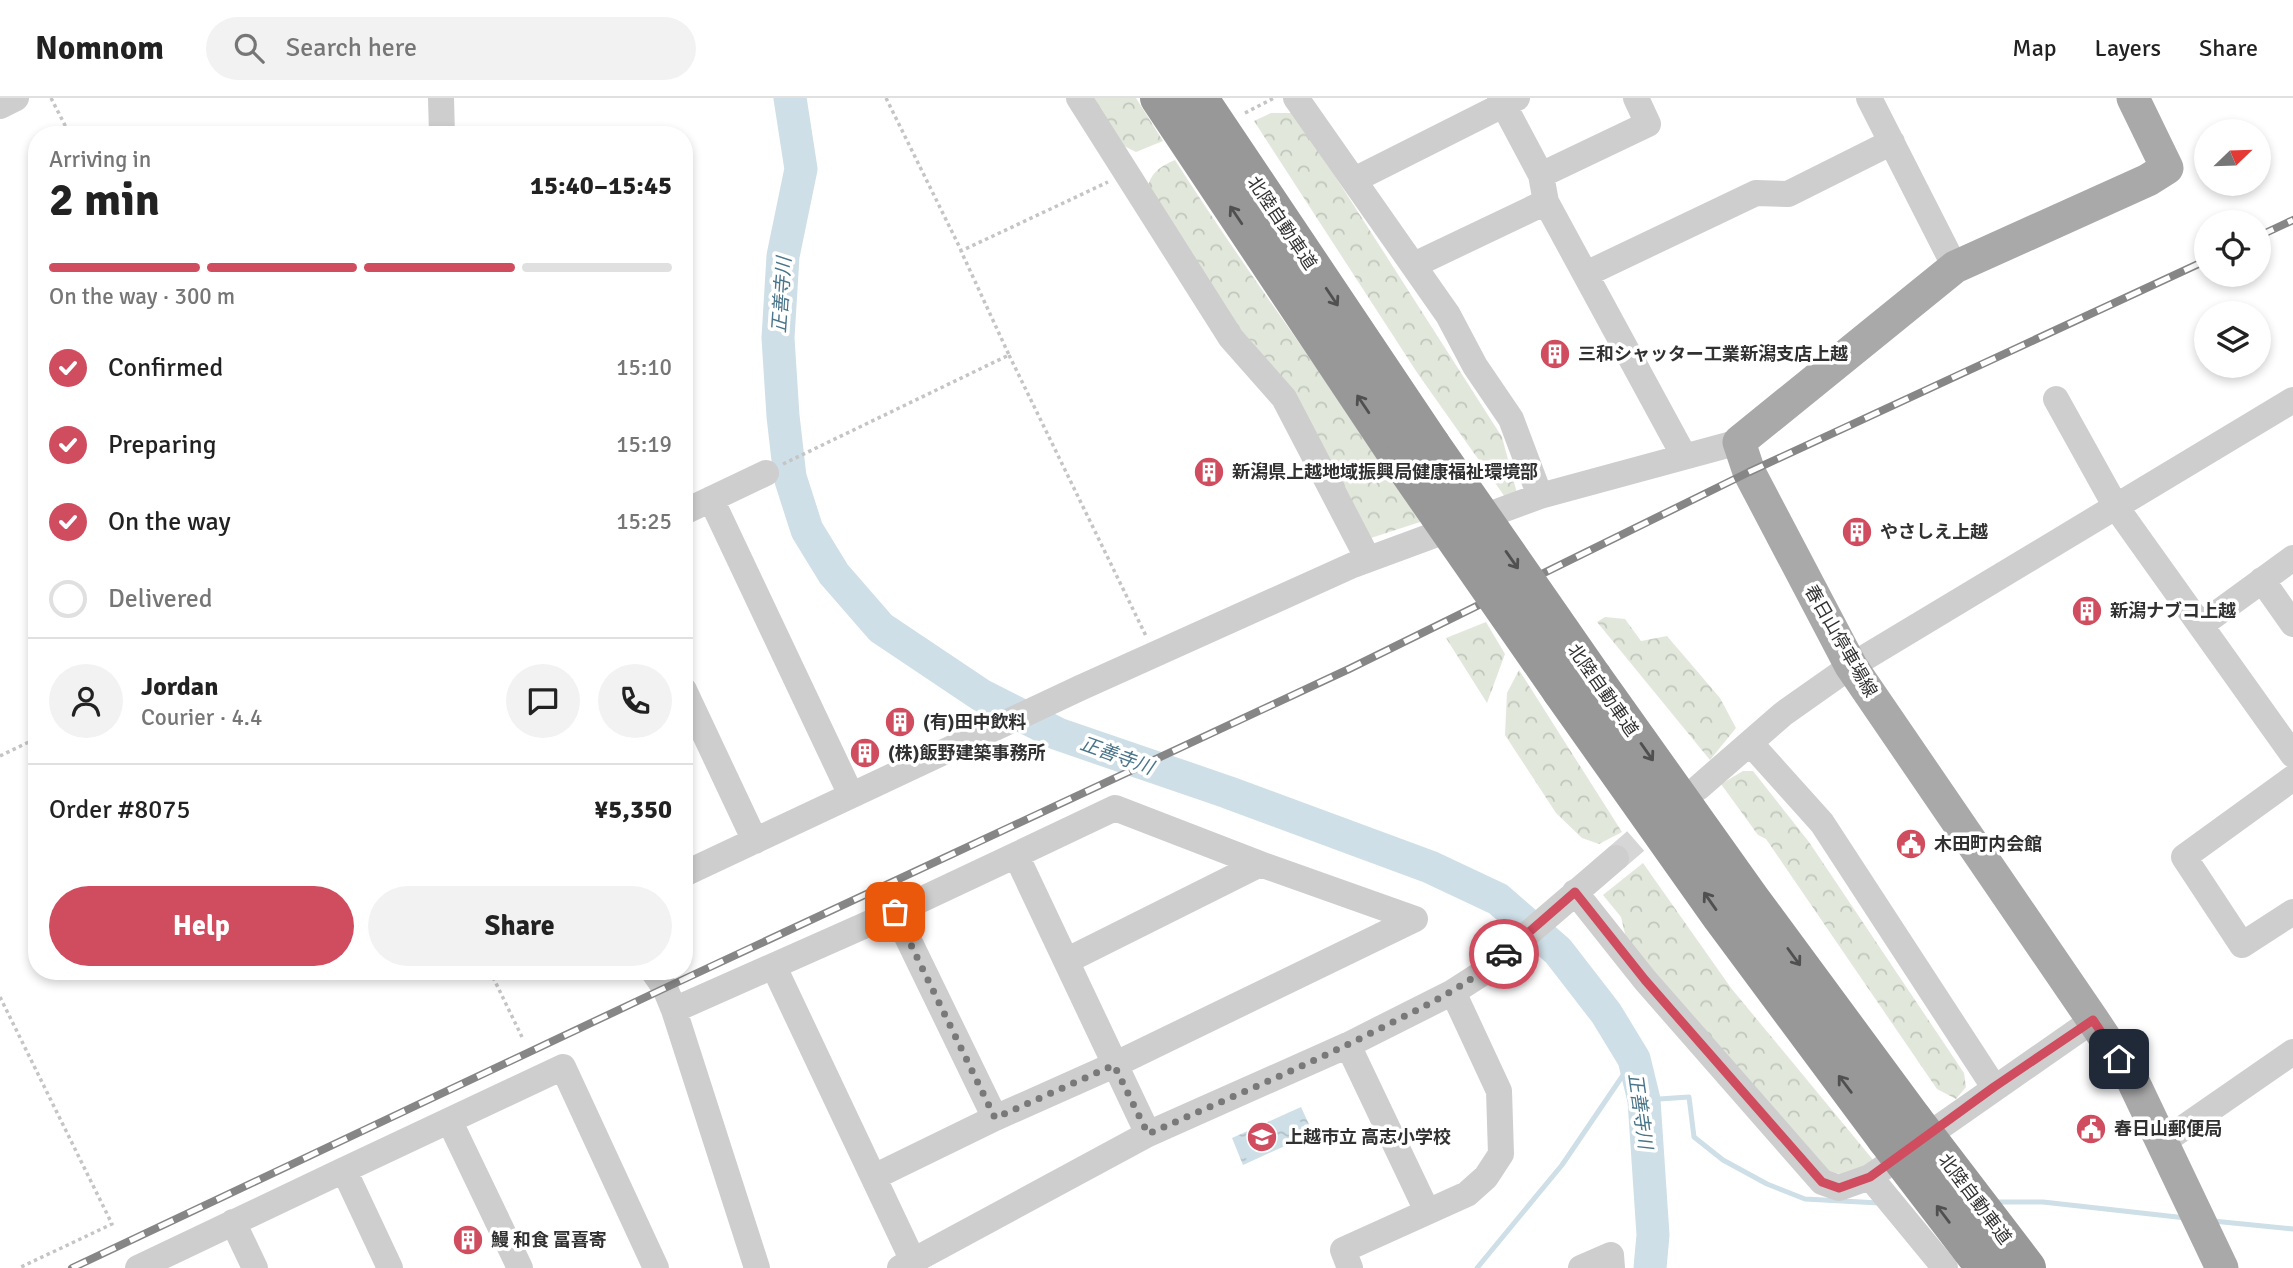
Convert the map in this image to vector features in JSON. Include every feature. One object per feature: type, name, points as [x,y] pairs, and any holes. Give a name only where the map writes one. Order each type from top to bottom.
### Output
[{"type":"highway","name":"北陸自動車道","points":[[1159,98],[1416,452],[1577,684],[1721,917],[1900,1129],[2027,1268]]},
{"type":"highway","name":"北陸自動車道","points":[[1199,98],[1416,452]]},
{"type":"highway","name":"北陸自動車道","points":[[1900,1129],[1985,1268]]},
{"type":"main road","points":[[1740,442],[1955,267],[2148,180],[2167,168],[2133,98]]},
{"type":"main road","name":"春日山停車場線","points":[[1740,442],[1749,472],[1851,666],[2132,1079],[2222,1268]]},
{"type":"street","points":[[0,106],[16,98]]},
{"type":"street","points":[[441,98],[442,126]]},
{"type":"street","points":[[1079,98],[1231,338],[1284,398],[1368,559]]},
{"type":"street","points":[[1296,98],[1448,315],[1475,366],[1511,419],[1540,496]]},
{"type":"street","points":[[1541,175],[1648,124],[1636,98]]},
{"type":"street","points":[[1870,98],[1955,267]]},
{"type":"street","points":[[1354,180],[1507,100],[1541,175],[1546,202],[1684,456]]},
{"type":"street","points":[[1586,274],[1756,193],[1788,194],[1892,142]]},
{"type":"street","points":[[1414,265],[1546,202]]},
{"type":"street","points":[[2056,400],[2116,507],[2293,755]]},
{"type":"street","points":[[1698,788],[1783,714],[1851,666],[2293,400]]},
{"type":"street","points":[[693,870],[1080,688],[1368,559],[1540,496],[1740,442]]},
{"type":"street","points":[[693,508],[766,473]]},
{"type":"street","points":[[711,499],[851,795]]},
{"type":"street","points":[[2200,625],[2293,558]]},
{"type":"street","points":[[2262,580],[2293,624]]},
{"type":"street","points":[[693,709],[755,841]]},
{"type":"street","points":[[1751,744],[1822,823],[1994,1087]]},
{"type":"street","points":[[2293,778],[2184,858],[2242,945],[2293,912]]},
{"type":"street","points":[[674,1010],[895,912],[1115,808],[1260,864],[1415,919],[1114,1065],[995,1118],[874,1177]]},
{"type":"street","points":[[1016,855],[1148,1134]]},
{"type":"street","points":[[774,967],[874,1177],[907,1265],[1148,1134],[1348,1045],[1453,992],[1481,974],[1552,910],[1616,858]]},
{"type":"street","points":[[1066,961],[1260,864]]},
{"type":"street","points":[[1575,892],[1645,980],[1822,1182],[1839,1188],[1870,1177],[1994,1087],[2093,1020]]},
{"type":"street","points":[[895,912],[995,1118]]},
{"type":"street","points":[[659,980],[674,1010],[757,1268]]},
{"type":"street","points":[[1350,1268],[1343,1250],[1467,1194],[1486,1177],[1501,1154],[1499,1091],[1453,992]]},
{"type":"street","points":[[1348,1045],[1427,1211]]},
{"type":"street","points":[[2163,1142],[2293,1052]]},
{"type":"street","points":[[138,1268],[563,1067],[656,1268]]},
{"type":"street","points":[[450,1122],[520,1268]]},
{"type":"street","points":[[345,1170],[390,1268]]},
{"type":"street","points":[[1870,1177],[1945,1268]]},
{"type":"street","points":[[233,1222],[255,1268]]},
{"type":"street","points":[[1581,1268],[1611,1255],[1612,1268]]},
{"type":"path","points":[[51,98],[65,126]]},
{"type":"path","points":[[886,98],[1155,654]]},
{"type":"path","points":[[1245,113],[1274,98]]},
{"type":"path","points":[[961,251],[1126,174]]},
{"type":"path","points":[[804,454],[1009,355]]},
{"type":"path","points":[[0,756],[28,742]]},
{"type":"path","points":[[494,980],[522,1037]]},
{"type":"path","points":[[0,997],[112,1224],[19,1268]]},
{"type":"green space","points":[[1089,98],[1136,98],[1163,141],[1136,152],[1116,142]]},
{"type":"green space","points":[[1271,113],[1292,113],[1303,126],[1502,437],[1518,497],[1505,497],[1418,374],[1254,121]]},
{"type":"green space","points":[[1175,160],[1423,521],[1368,539],[1147,191],[1156,171]]},
{"type":"green space","points":[[1605,617],[1625,619],[1641,641],[1667,636],[1720,698],[1736,728],[1710,760],[1597,622]]},
{"type":"green space","points":[[1486,622],[1505,654],[1487,703],[1446,638]]},
{"type":"green space","points":[[1519,670],[1622,832],[1599,844],[1582,838],[1556,813],[1505,735],[1507,693]]},
{"type":"green space","points":[[1743,771],[1753,771],[1809,842],[1964,1073],[1966,1087],[1956,1099],[1937,1089],[1766,839],[1758,835],[1721,784]]},
{"type":"green space","points":[[1643,863],[1731,988],[1874,1161],[1848,1174],[1820,1168],[1627,942],[1621,917],[1603,895]]},
{"type":"water","points":[[1301,1107],[1313,1133],[1243,1165],[1232,1138]]},
{"type":"waterway","name":"正善寺川","points":[[790,98],[801,169],[783,256],[778,338],[783,416],[790,477],[807,530],[834,574],[881,628],[981,695],[1058,734],[1227,792],[1430,867],[1498,899],[1558,951],[1606,1013],[1634,1059],[1644,1100],[1653,1235],[1650,1268]]},
{"type":"waterway","points":[[1477,1268],[1562,1165],[1634,1059]]},
{"type":"waterway","points":[[1644,1100],[1689,1097],[1694,1137],[1723,1160],[1767,1184],[1805,1199],[1879,1203]]},
{"type":"waterway","points":[[1997,1202],[2043,1202],[2186,1218]]},
{"type":"waterway","points":[[2213,1221],[2293,1229]]},
{"type":"tunnel","points":[[1616,858],[1667,814]]},
{"type":"railway","points":[[2271,230],[2293,220]]},
{"type":"railway","points":[[693,975],[1349,669],[1749,472],[2194,266]]},
{"type":"railway","points":[[72,1268],[682,980]]},
{"type":"way so far","points":[[895,912],[995,1118],[1114,1065],[1148,1134],[1369,1035],[1453,992],[1481,974],[1504,954]]},
{"type":"place","name":"三和シャッター工業新潟支店上越","points":[[1555,354]]},
{"type":"place","name":"新潟県上越地域振興局健康福祉環境部","points":[[1209,472]]},
{"type":"place","name":"やさしえ上越","points":[[1857,532]]},
{"type":"place","name":"新潟ナブコ上越","points":[[2087,611]]},
{"type":"place","name":"(有)田中飲料","points":[[900,722]]},
{"type":"place","name":"(株)飯野建築事務所","points":[[865,753]]},
{"type":"place","name":"木田町内会館","points":[[1911,844]]},
{"type":"place","name":"春日山郵便局","points":[[2091,1129]]},
{"type":"place","name":"上越市立 高志小学校","points":[[1262,1137]]},
{"type":"place","name":"鰻 和食 冨喜寄","points":[[468,1240]]},
{"type":"route","points":[[1504,954],[1575,892],[1645,980],[1822,1182],[1839,1188],[1870,1177],[1994,1087],[2093,1020],[2119,1059]]}]
